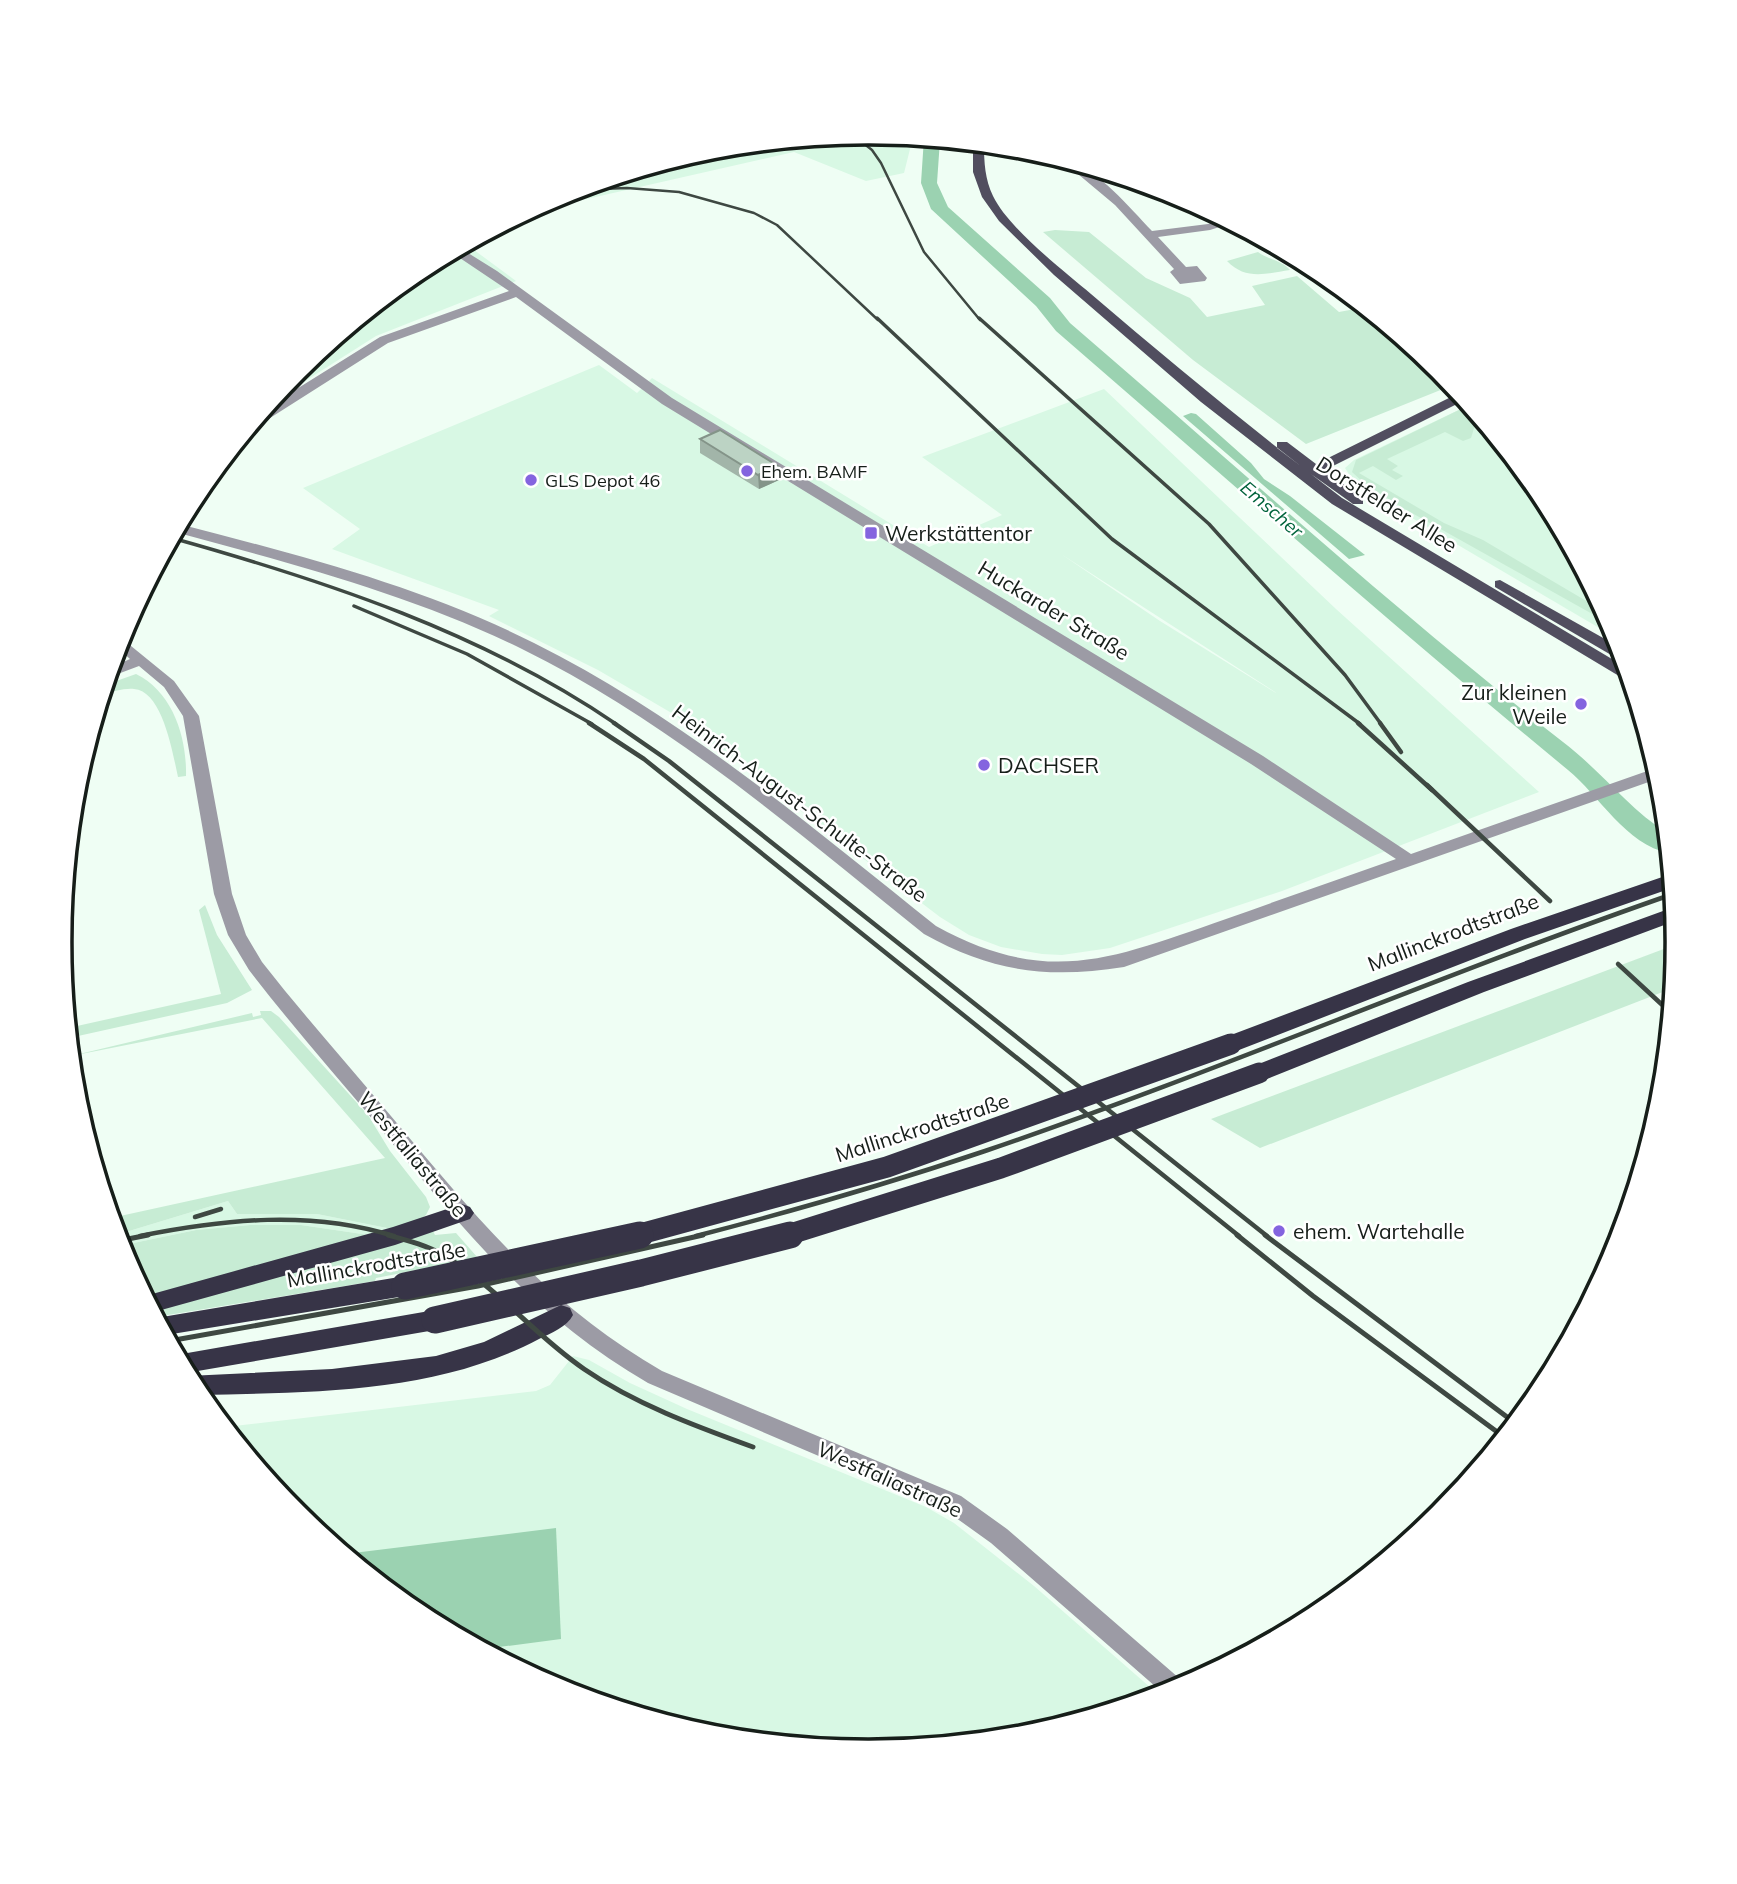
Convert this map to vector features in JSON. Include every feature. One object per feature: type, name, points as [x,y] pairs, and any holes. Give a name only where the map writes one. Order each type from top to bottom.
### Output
[{"type":"highway","name":"Mallinckrodtstraße","points":[[170,1325],[405,1286],[618,1241],[811,1189],[1010,1126],[1231,1045],[1518,934],[1663,884]]},
{"type":"highway","points":[[192,1362],[435,1320],[671,1266],[844,1219],[1015,1164],[1259,1073],[1476,987],[1665,918]]},
{"type":"highway","points":[[158,1302],[395,1236],[461,1213]]},
{"type":"highway","points":[[206,1384],[324,1378],[427,1367],[489,1351],[561,1315]]},
{"type":"main road","name":"Dorstfelder Allee","points":[[978,153],[979,172],[988,197],[1003,219],[1049,264],[1139,343],[1381,528],[1617,669]]},
{"type":"main road","points":[[1304,467],[1452,401]]},
{"type":"main road","name":"Dorstfelder Allee","points":[[1304,467],[1401,528],[1609,648]]},
{"type":"street","points":[[1085,175],[1119,203],[1183,271]]},
{"type":"street","points":[[1148,235],[1216,225]]},
{"type":"street","name":"Huckarder Straße","points":[[464,256],[667,401],[1257,760],[1397,851],[1408,862]]},
{"type":"street","points":[[280,406],[384,340],[518,292]]},
{"type":"street","name":"Heinrich-August-Schulte-Straße","points":[[187,530],[352,577],[442,609],[527,645],[615,694],[692,743],[930,930],[955,945],[1018,966],[1085,969],[1124,961],[1408,862]]},
{"type":"street","name":"Westfaliastraße","points":[[129,650],[169,684],[191,716],[220,878],[237,936],[275,992],[461,1213],[561,1315],[601,1346],[654,1377],[953,1503],[999,1536],[1166,1681]]},
{"type":"street","points":[[1408,862],[1648,778]]},
{"type":"shaded area","points":[[868,145],[911,147],[904,173],[866,181],[794,152],[576,201],[662,172],[765,152]]},
{"type":"shaded area","points":[[1043,232],[1089,232],[1146,278],[1190,298],[1207,317],[1265,305],[1252,286],[1297,276],[1339,312],[1354,310],[1394,343],[1442,389],[1306,444],[1193,360]]},
{"type":"shaded area","points":[[474,250],[516,281],[376,336],[300,384],[383,310]]},
{"type":"shaded area","points":[[1258,252],[1290,270],[1264,274],[1248,273],[1227,261]]},
{"type":"shaded area","points":[[599,365],[637,393],[652,378],[929,547],[1002,515],[922,457],[1104,389],[1336,609],[1539,792],[1282,891],[1110,948],[1062,955],[1001,947],[969,935],[940,917],[675,715],[598,670],[489,616],[499,610],[332,549],[360,529],[303,488]],"holes":[[[1061,554],[1276,693],[1160,621]]]},
{"type":"shaded area","points":[[1460,409],[1501,457],[1531,499],[1559,544],[1601,629],[1356,485],[1345,468],[1354,460]]},
{"type":"shaded area","points":[[1461,409],[1475,425],[1471,438],[1463,441],[1445,432],[1387,459],[1398,466],[1392,470],[1403,476],[1396,480],[1373,466],[1359,473],[1444,523],[1483,540],[1589,602],[1595,615],[1365,484],[1352,472],[1356,460]]},
{"type":"shaded area","points":[[1196,414],[1251,463],[1264,479],[1365,555],[1349,559],[1183,416]]},
{"type":"shaded area","points":[[136,674],[160,692],[180,732],[186,776],[178,777],[170,740],[152,700],[144,692],[134,689],[112,692],[116,681]]},
{"type":"shaded area","points":[[205,905],[217,935],[252,990],[227,1003],[78,1036],[77,1026],[221,994],[199,910]]},
{"type":"shaded area","points":[[1665,949],[1664,991],[1260,1148],[1211,1119]]},
{"type":"shaded area","points":[[260,1011],[271,1011],[279,1017],[368,1115],[390,1151],[426,1197],[430,1207],[426,1215],[416,1223],[392,1229],[317,1214],[237,1214],[228,1201],[126,1232],[121,1216],[385,1158],[262,1018],[80,1054],[252,1013],[253,1017],[261,1015]]},
{"type":"shaded area","points":[[228,1201],[237,1214],[317,1214],[392,1229],[369,1235],[301,1225],[250,1225],[196,1230],[131,1244],[126,1232]]},
{"type":"shaded area","points":[[250,1225],[301,1225],[369,1235],[155,1296],[131,1244],[196,1230]]},
{"type":"shaded area","points":[[433,1231],[435,1235],[456,1233],[478,1258],[376,1278],[375,1281],[165,1315],[161,1307]]},
{"type":"shaded area","points":[[573,1356],[589,1360],[630,1383],[687,1409],[926,1507],[954,1523],[1034,1586],[1150,1687],[1075,1712],[972,1732],[921,1737],[816,1737],[765,1732],[662,1712],[564,1678],[516,1657],[426,1604],[383,1574],[343,1541],[269,1467],[235,1426],[536,1391],[550,1385]]},
{"type":"shaded area","points":[[556,1528],[561,1639],[498,1647],[426,1604],[357,1553]]},
{"type":"building","points":[[720,430],[778,466],[758,475],[700,439]]},
{"type":"waterway","name":"Emscher","points":[[931,148],[929,183],[940,209],[1043,302],[1063,327],[1491,697],[1580,767],[1599,789],[1658,839]]},
{"type":"railway","points":[[866,145],[881,163],[924,252],[980,320]]},
{"type":"railway","points":[[610,189],[679,192],[754,213],[777,225],[878,320]]},
{"type":"railway","points":[[877,318],[1112,539],[1360,724]]},
{"type":"railway","points":[[979,318],[1209,524],[1345,675],[1381,724]]},
{"type":"railway","points":[[180,540],[288,572],[458,636],[565,692],[616,724]]},
{"type":"railway","points":[[354,606],[467,654],[592,724]]},
{"type":"railway","points":[[589,723],[644,759],[1088,1115]]},
{"type":"railway","points":[[614,723],[669,761],[1106,1108]]},
{"type":"railway","points":[[1358,723],[1432,790]]},
{"type":"railway","points":[[1380,723],[1401,752]]},
{"type":"railway","points":[[1427,785],[1550,901]]},
{"type":"railway","points":[[1106,1108],[1664,897]]},
{"type":"railway","points":[[1618,964],[1663,1005]]},
{"type":"railway","points":[[1088,1115],[1106,1108]]},
{"type":"railway","points":[[1106,1108],[1267,1236]]},
{"type":"railway","points":[[696,1236],[913,1174],[1088,1115]]},
{"type":"railway","points":[[1088,1115],[1239,1236]]},
{"type":"railway","points":[[195,1217],[221,1209]]},
{"type":"railway","points":[[140,1236],[204,1225],[267,1220],[331,1223],[394,1236]]},
{"type":"railway","points":[[129,1239],[148,1235]]},
{"type":"railway","points":[[388,1235],[430,1248],[462,1267],[484,1285]]},
{"type":"railway","points":[[484,1285],[703,1235]]},
{"type":"railway","points":[[1237,1235],[1313,1296],[1497,1432]]},
{"type":"railway","points":[[1265,1235],[1508,1418]]},
{"type":"railway","points":[[178,1339],[484,1285]]},
{"type":"railway","points":[[484,1285],[566,1356],[604,1382],[666,1413],[753,1447]]},
{"type":"place","name":"Ehem. BAMF","points":[[747,471]]},
{"type":"place","name":"GLS Depot 46","points":[[531,480]]},
{"type":"place","name":"Werkstättentor","points":[[871,533]]},
{"type":"place","name":"Zur kleinen Weile","points":[[1581,704]]},
{"type":"place","name":"DACHSER","points":[[984,765]]},
{"type":"place","name":"ehem. Wartehalle","points":[[1279,1231]]}]
